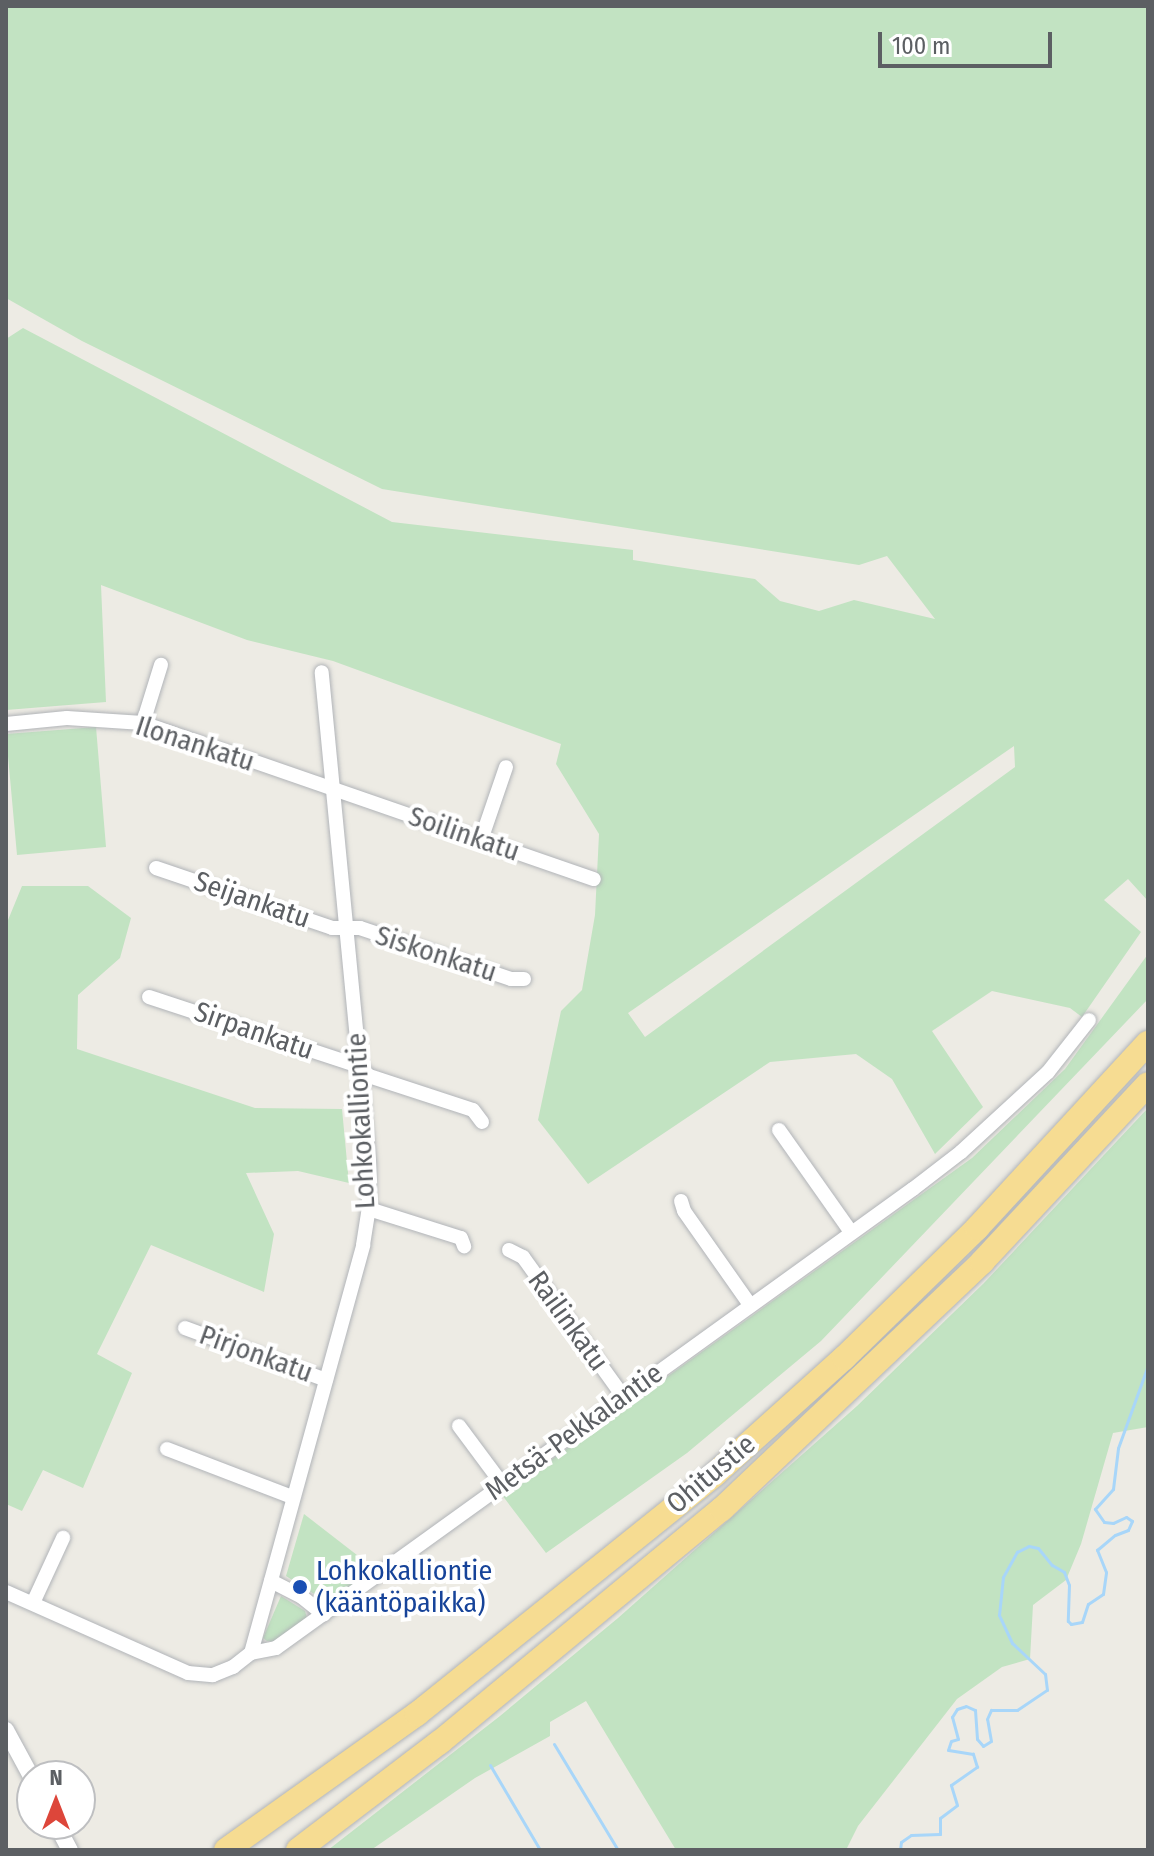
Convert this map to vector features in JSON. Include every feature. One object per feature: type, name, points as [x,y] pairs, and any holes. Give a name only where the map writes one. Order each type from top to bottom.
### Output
[{"type":"highway","name":"Ohitustie","points":[[226,1850],[417,1714],[715,1474],[844,1358],[977,1228],[1148,1043]]},
{"type":"highway","name":"Ohitustie","points":[[298,1850],[440,1742],[722,1509],[982,1262],[1148,1084]]},
{"type":"street","points":[[143,723],[161,665]]},
{"type":"street","name":"Lohkokalliontie","points":[[251,1653],[369,1209],[369,1164],[322,672]]},
{"type":"street","name":"Ilonankatu","points":[[6,724],[67,718],[143,723],[333,789]]},
{"type":"street","points":[[481,840],[506,767]]},
{"type":"street","name":"Soilinkatu","points":[[333,789],[594,879]]},
{"type":"street","name":"Seijankatu","points":[[156,868],[332,928],[348,928]]},
{"type":"street","name":"Siskonkatu","points":[[348,928],[360,928],[511,979],[524,979]]},
{"type":"street","name":"Sirpankatu","points":[[149,997],[359,1066],[369,1076],[473,1110],[482,1122]]},
{"type":"street","name":"Metsä-Pekkalantie","points":[[6,1592],[188,1673],[213,1675],[233,1667],[251,1653],[276,1648],[961,1152],[1048,1072],[1089,1020]]},
{"type":"street","points":[[779,1130],[851,1232]]},
{"type":"street","points":[[681,1201],[684,1211],[750,1305]]},
{"type":"street","points":[[369,1209],[461,1238],[464,1246]]},
{"type":"street","name":"Railinkatu","points":[[509,1250],[523,1257],[623,1396]]},
{"type":"street","name":"Pirjonkatu","points":[[185,1328],[326,1380]]},
{"type":"street","points":[[459,1426],[502,1484]]},
{"type":"street","points":[[167,1449],[292,1497]]},
{"type":"street","points":[[33,1603],[63,1538]]},
{"type":"street","points":[[271,1581],[302,1597],[324,1615]]},
{"type":"street","points":[[6,1730],[22,1760]]},
{"type":"green space","points":[[6,6],[1148,6],[1148,901],[1128,879],[1104,900],[1141,932],[1082,1017],[1070,1008],[992,991],[932,1031],[983,1107],[935,1154],[892,1079],[856,1054],[770,1062],[588,1184],[538,1120],[561,1011],[582,990],[595,915],[599,834],[556,764],[561,744],[333,661],[247,640],[101,585],[106,702],[6,710],[6,339],[23,328],[392,522],[633,550],[633,560],[755,579],[780,601],[819,611],[854,600],[935,619],[887,556],[859,565],[382,489],[82,341],[6,298]],"holes":[[[1014,746],[1015,767],[645,1037],[628,1013]]]},
{"type":"green space","points":[[96,727],[106,847],[17,855],[6,734]]},
{"type":"green space","points":[[22,886],[88,886],[131,918],[120,958],[78,995],[77,1049],[255,1108],[342,1109],[349,1183],[298,1171],[246,1173],[274,1234],[264,1292],[151,1245],[97,1354],[132,1373],[83,1488],[43,1470],[22,1511],[6,1504],[6,925]]},
{"type":"green space","points":[[1148,954],[1148,999],[821,1341],[687,1453],[546,1553],[502,1495],[972,1158],[1065,1069]]},
{"type":"green space","points":[[1148,1108],[1148,1427],[1113,1433],[1081,1544],[1066,1580],[1033,1605],[1030,1659],[1002,1667],[957,1699],[858,1826],[846,1850],[676,1850],[586,1701],[550,1722],[550,1736],[475,1778],[371,1850],[328,1850],[500,1716],[618,1618],[857,1406],[984,1283]]},
{"type":"green space","points":[[304,1514],[375,1569],[330,1604],[286,1576]]},
{"type":"green space","points":[[281,1596],[305,1611],[307,1618],[275,1642],[267,1641],[263,1638]]},
{"type":"waterway","points":[[900,1850],[901,1842],[911,1835],[940,1834],[940,1818],[957,1805],[951,1785],[977,1767],[973,1754],[948,1750],[951,1741],[958,1739],[952,1717],[957,1709],[966,1706],[975,1710],[977,1739],[983,1746],[991,1741],[987,1719],[991,1710],[1017,1710],[1047,1690],[1045,1674],[1012,1643],[999,1615],[1003,1577],[1017,1552],[1029,1546],[1038,1548],[1052,1565],[1064,1572],[1069,1585],[1068,1621],[1071,1624],[1082,1622],[1088,1604],[1103,1594],[1106,1572],[1097,1550],[1115,1535],[1128,1530],[1132,1521],[1126,1517],[1113,1523],[1104,1522],[1095,1509],[1113,1489],[1118,1448],[1148,1365]]},
{"type":"waterway","points":[[554,1744],[618,1850]]},
{"type":"waterway","points":[[490,1765],[540,1850]]},
{"type":"place","name":"Lohkokalliontie (kääntöpaikka)","points":[[300,1587]]}]
